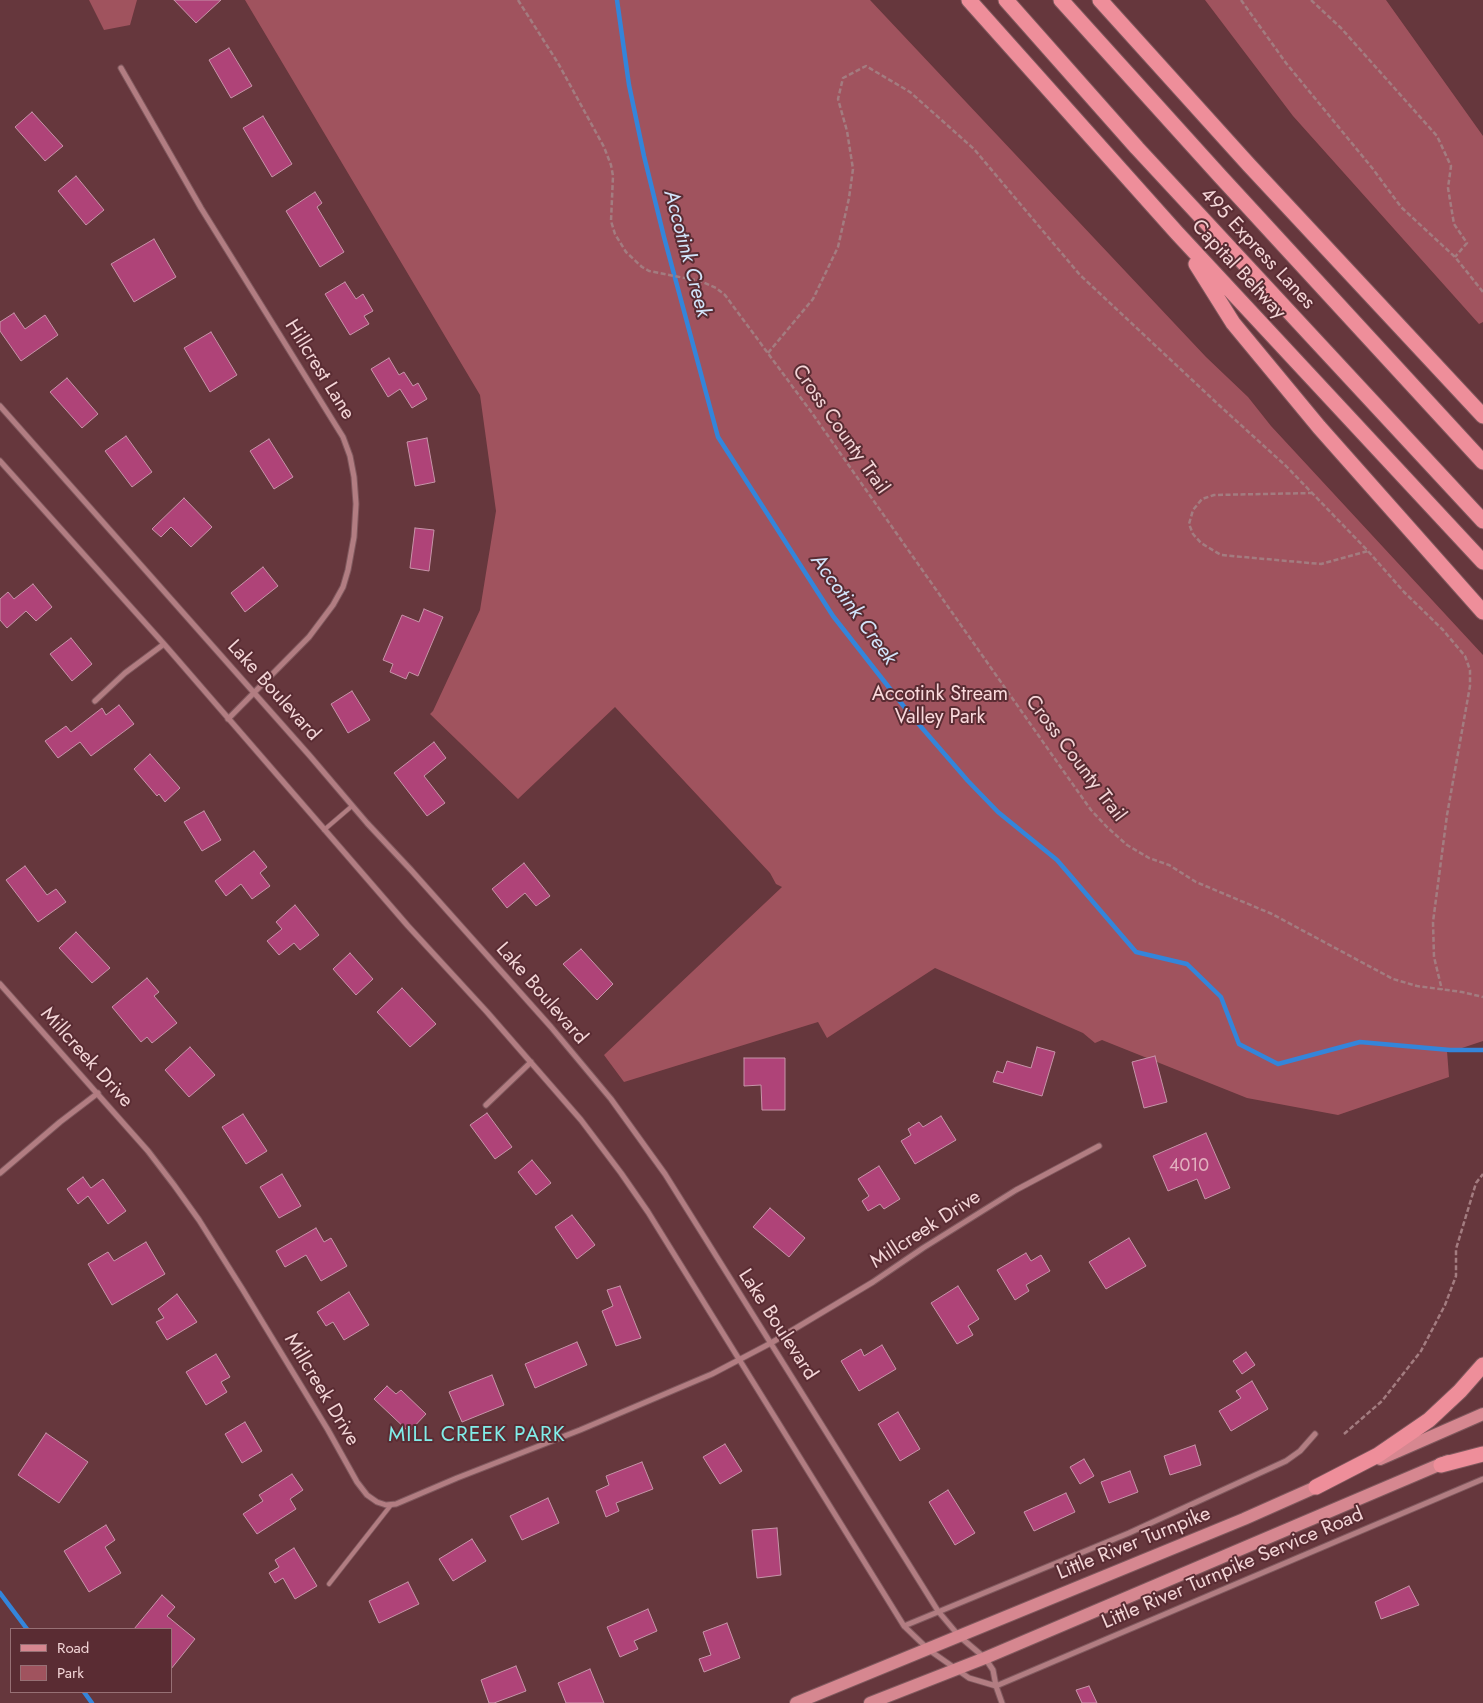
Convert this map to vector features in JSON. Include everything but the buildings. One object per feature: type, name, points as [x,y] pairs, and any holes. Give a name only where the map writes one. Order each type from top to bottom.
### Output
[{"type":"highway","name":"Capital Beltway","points":[[969,0],[1177,233],[1483,562]]},
{"type":"highway","name":"495 Express Lanes","points":[[1006,0],[1144,156],[1483,521]]},
{"type":"highway","name":"495 Express Lanes","points":[[1061,0],[1173,125],[1483,462]]},
{"type":"highway","points":[[1100,0],[1248,165],[1483,416]]},
{"type":"highway","points":[[1177,233],[1233,323],[1319,427],[1483,612]]},
{"type":"highway","points":[[1464,395],[1483,406]]},
{"type":"highway","points":[[1316,1487],[1378,1455],[1422,1424],[1460,1391],[1483,1365]]},
{"type":"highway","points":[[1441,1464],[1483,1454]]},
{"type":"main road","name":"Little River Turnpike","points":[[796,1703],[1244,1519],[1483,1414]]},
{"type":"main road","points":[[870,1703],[985,1658],[1483,1447]]},
{"type":"street","name":"Hillcrest Lane","points":[[120,68],[201,208],[343,437],[350,456],[354,477],[356,504],[354,537],[343,587],[333,605],[309,637],[228,718]]},
{"type":"street","name":"Lake Boulevard","points":[[0,406],[352,806],[551,1027],[611,1098],[665,1174],[938,1611],[959,1636],[985,1658]]},
{"type":"street","points":[[0,461],[164,644],[408,926],[487,1012],[581,1120],[648,1212],[904,1626],[928,1650],[969,1678],[996,1686]]},
{"type":"street","points":[[94,701],[125,673],[164,644]]},
{"type":"street","name":"Millcreek Drive","points":[[0,984],[148,1151],[199,1220],[358,1482],[367,1495],[377,1502],[391,1505]]},
{"type":"street","points":[[486,1105],[531,1062]]},
{"type":"street","points":[[0,1173],[60,1122],[98,1093]]},
{"type":"street","name":"Millcreek Drive","points":[[739,1360],[873,1282],[923,1248],[1016,1190],[1099,1146]]},
{"type":"street","points":[[391,1505],[580,1430],[680,1388],[739,1360]]},
{"type":"street","points":[[904,1626],[1129,1533],[1286,1461],[1300,1451],[1315,1434]]},
{"type":"street","name":"Little River Turnpike Service Road","points":[[996,1686],[1483,1480]]},
{"type":"street","points":[[985,1658],[993,1670],[1002,1703]]},
{"type":"lane","points":[[324,830],[352,806]]},
{"type":"lane","points":[[329,1584],[391,1505]]},
{"type":"path","name":"Cross County Trail","points":[[518,0],[558,63],[604,147],[613,176],[611,221],[617,239],[626,252],[649,271],[700,281],[716,288],[725,295],[846,461],[1091,810],[1107,827],[1127,845],[1149,858],[1168,865],[1196,882],[1272,914],[1393,979],[1417,986],[1483,998]]},
{"type":"path","points":[[1241,0],[1286,63],[1373,169],[1401,207],[1455,257],[1483,292]]},
{"type":"path","points":[[1311,0],[1341,28],[1437,136],[1451,166],[1448,188],[1454,224],[1467,243],[1455,257]]},
{"type":"path","points":[[768,353],[813,300],[838,247],[849,198],[853,169],[847,132],[838,99],[843,78],[866,66],[910,92],[974,149],[1080,275],[1279,459],[1368,551],[1465,656],[1470,670],[1470,686],[1447,815],[1433,922],[1434,957],[1442,990]]},
{"type":"path","points":[[1312,493],[1214,495],[1202,500],[1193,510],[1189,524],[1192,534],[1201,543],[1221,554],[1321,564],[1368,551]]},
{"type":"path","points":[[1344,1434],[1382,1400],[1420,1351],[1445,1305],[1456,1276],[1456,1249],[1476,1183],[1483,1174]]},
{"type":"green space","points":[[89,0],[137,0],[130,25],[104,30]]},
{"type":"green space","name":"Accotink Stream Valley Park","points":[[245,0],[870,0],[1206,357],[1248,397],[1271,426],[1483,655],[1483,1041],[1453,1051],[1447,1051],[1449,1077],[1338,1115],[1247,1098],[1102,1040],[1095,1043],[1083,1033],[935,968],[827,1038],[818,1022],[624,1082],[604,1055],[782,887],[776,884],[770,873],[615,707],[518,799],[430,714],[480,610],[496,511],[480,395]]},
{"type":"green space","points":[[1205,0],[1386,0],[1483,136],[1483,322],[1479,324],[1293,116]]},
{"type":"waterway","name":"Accotink Creek","points":[[617,0],[629,85],[644,156],[718,437],[833,616],[909,713],[968,781],[998,812],[1057,860],[1136,952],[1187,964],[1221,997],[1239,1044],[1278,1064],[1360,1042],[1450,1050],[1483,1050]]},
{"type":"waterway","points":[[0,1593],[26,1628]]},
{"type":"waterway","points":[[85,1693],[92,1703]]},
{"type":"district","name":"MILL CREEK PARK","points":[[477,1436]]}]
